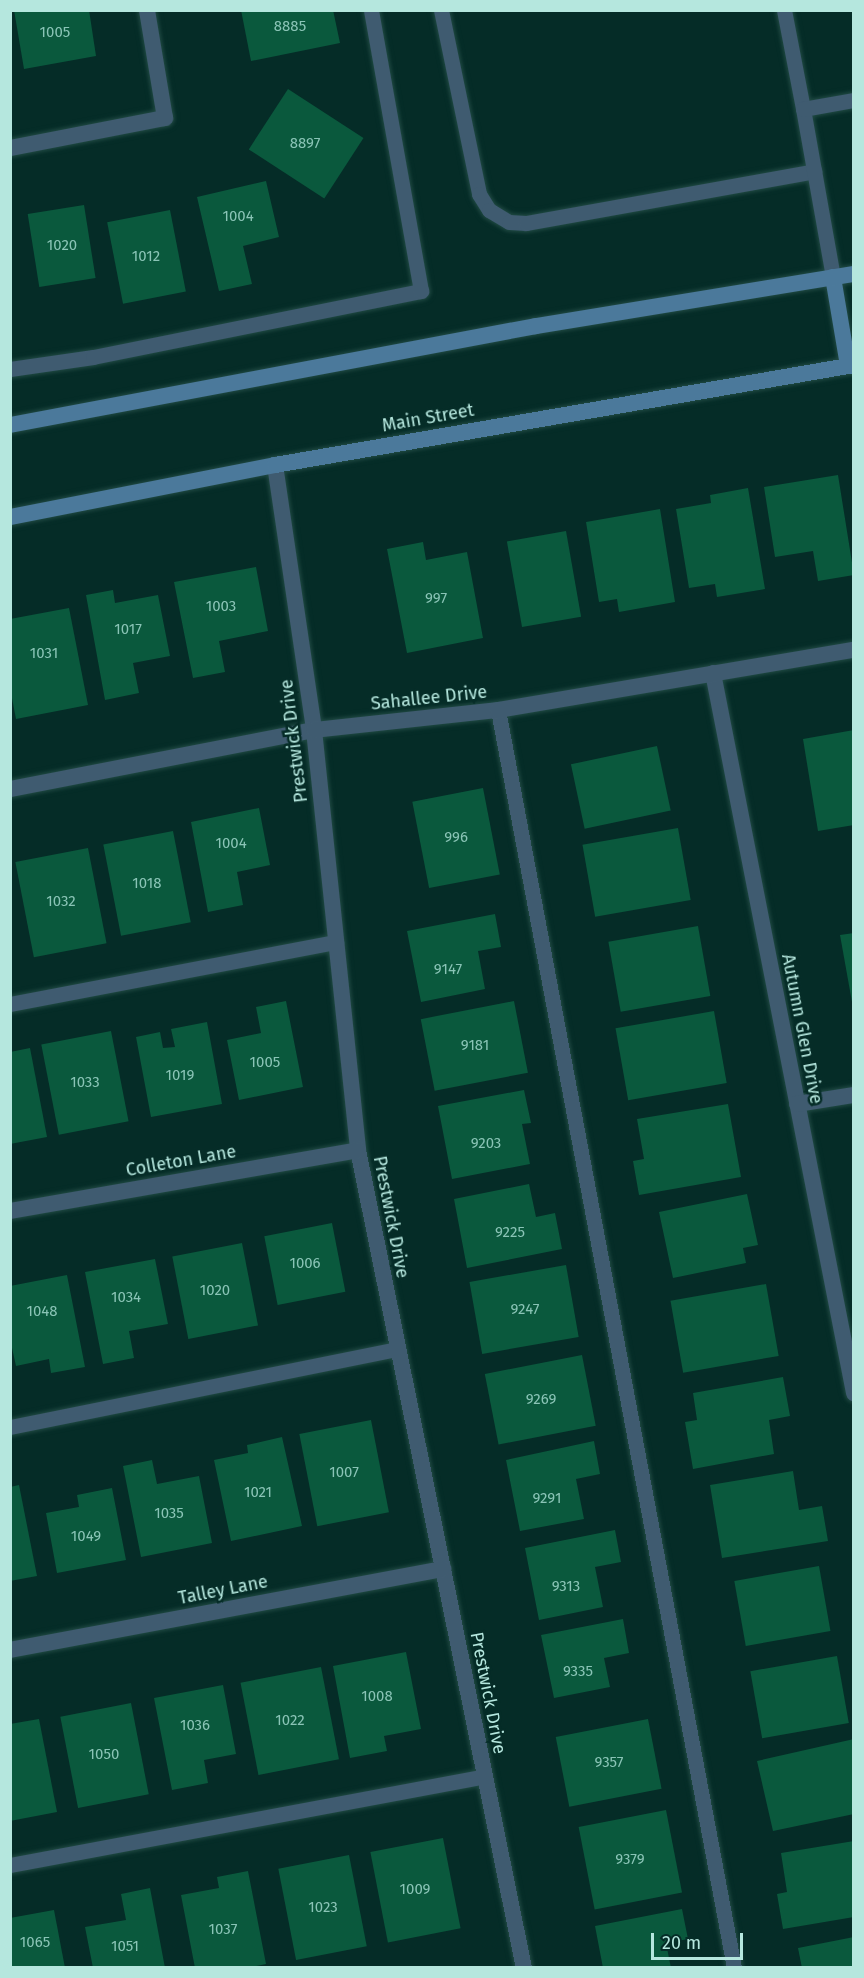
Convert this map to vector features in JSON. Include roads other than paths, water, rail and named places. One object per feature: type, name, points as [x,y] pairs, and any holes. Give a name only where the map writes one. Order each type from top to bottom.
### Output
[{"type":"main road","points":[[10,425],[536,326],[854,274]]},
{"type":"main road","points":[[832,277],[851,366]]},
{"type":"main road","name":"Main Street","points":[[10,517],[275,465],[851,366]]},
{"type":"street","points":[[10,148],[165,118],[147,10]]},
{"type":"street","name":"Prestwick Drive","points":[[275,465],[314,730],[358,1150],[524,1968]]},
{"type":"street","name":"Sahallee Drive","points":[[10,789],[314,730],[498,710],[854,650]]},
{"type":"street","name":"Autumn Glen Drive","points":[[713,673],[854,1393]]},
{"type":"street","points":[[797,1104],[854,1095]]},
{"type":"street","name":"Colleton Lane","points":[[10,1211],[358,1150]]},
{"type":"street","name":"Talley Lane","points":[[10,1650],[443,1569]]},
{"type":"lane","points":[[10,369],[93,357],[421,291],[370,10]]},
{"type":"lane","points":[[441,10],[479,194],[489,210],[509,222],[526,223],[814,171]]},
{"type":"lane","points":[[784,10],[832,277]]},
{"type":"lane","points":[[803,109],[854,100]]},
{"type":"lane","points":[[498,710],[734,1968]]},
{"type":"lane","points":[[10,1004],[336,942]]},
{"type":"lane","points":[[10,1427],[398,1349]]},
{"type":"lane","points":[[10,1865],[485,1776]]}]
